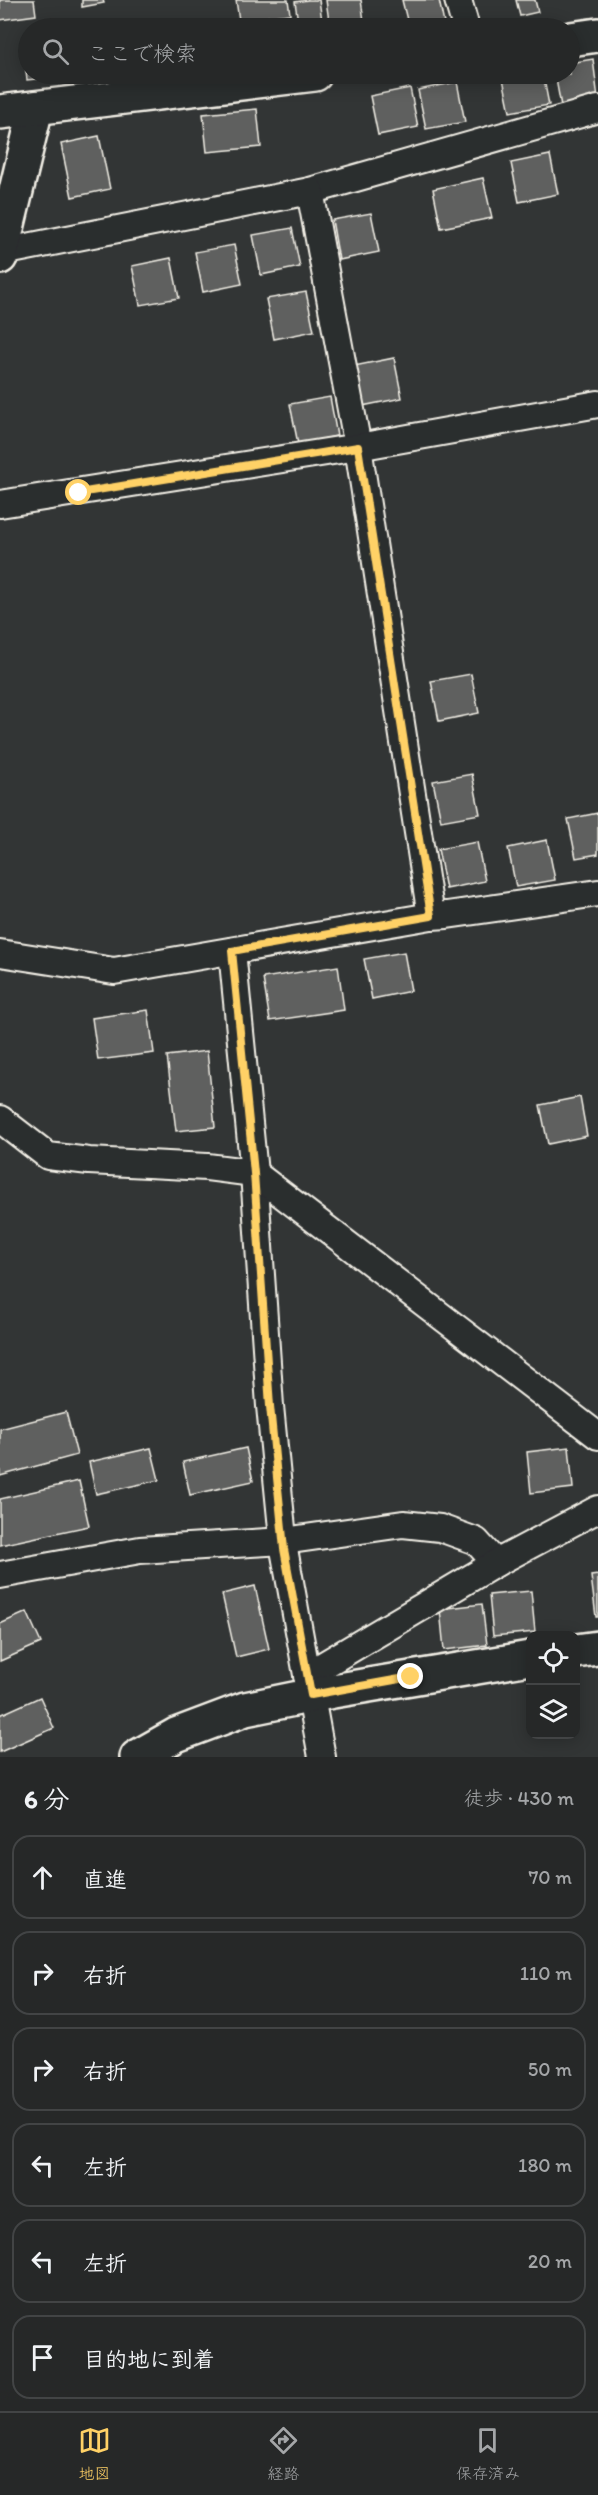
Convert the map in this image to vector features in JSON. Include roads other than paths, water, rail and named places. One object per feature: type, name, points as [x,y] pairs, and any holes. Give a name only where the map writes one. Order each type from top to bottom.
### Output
[{"type":"main road","points":[[580,38],[598,35]]},
{"type":"main road","points":[[0,112],[233,84]]},
{"type":"main road","points":[[1,254],[36,108]]},
{"type":"main road","points":[[580,1650],[598,1648]]},
{"type":"main road","points":[[137,1757],[176,1735],[309,1685],[526,1659]]},
{"type":"street","points":[[458,0],[463,18]]},
{"type":"street","points":[[1,254],[310,191],[598,110]]},
{"type":"street","points":[[310,191],[358,447],[431,916]]},
{"type":"street","points":[[0,504],[358,447],[598,404]]},
{"type":"street","points":[[0,953],[114,970],[431,916],[598,893]]},
{"type":"street","points":[[232,951],[254,1173],[270,1406],[284,1541],[322,1757]]},
{"type":"street","points":[[0,1119],[48,1156],[89,1161],[207,1167],[254,1173],[598,1436]]},
{"type":"street","points":[[309,1685],[496,1563],[598,1509]]},
{"type":"street","points":[[0,1575],[140,1550],[284,1541],[403,1524],[440,1528],[476,1541],[496,1563]]}]
